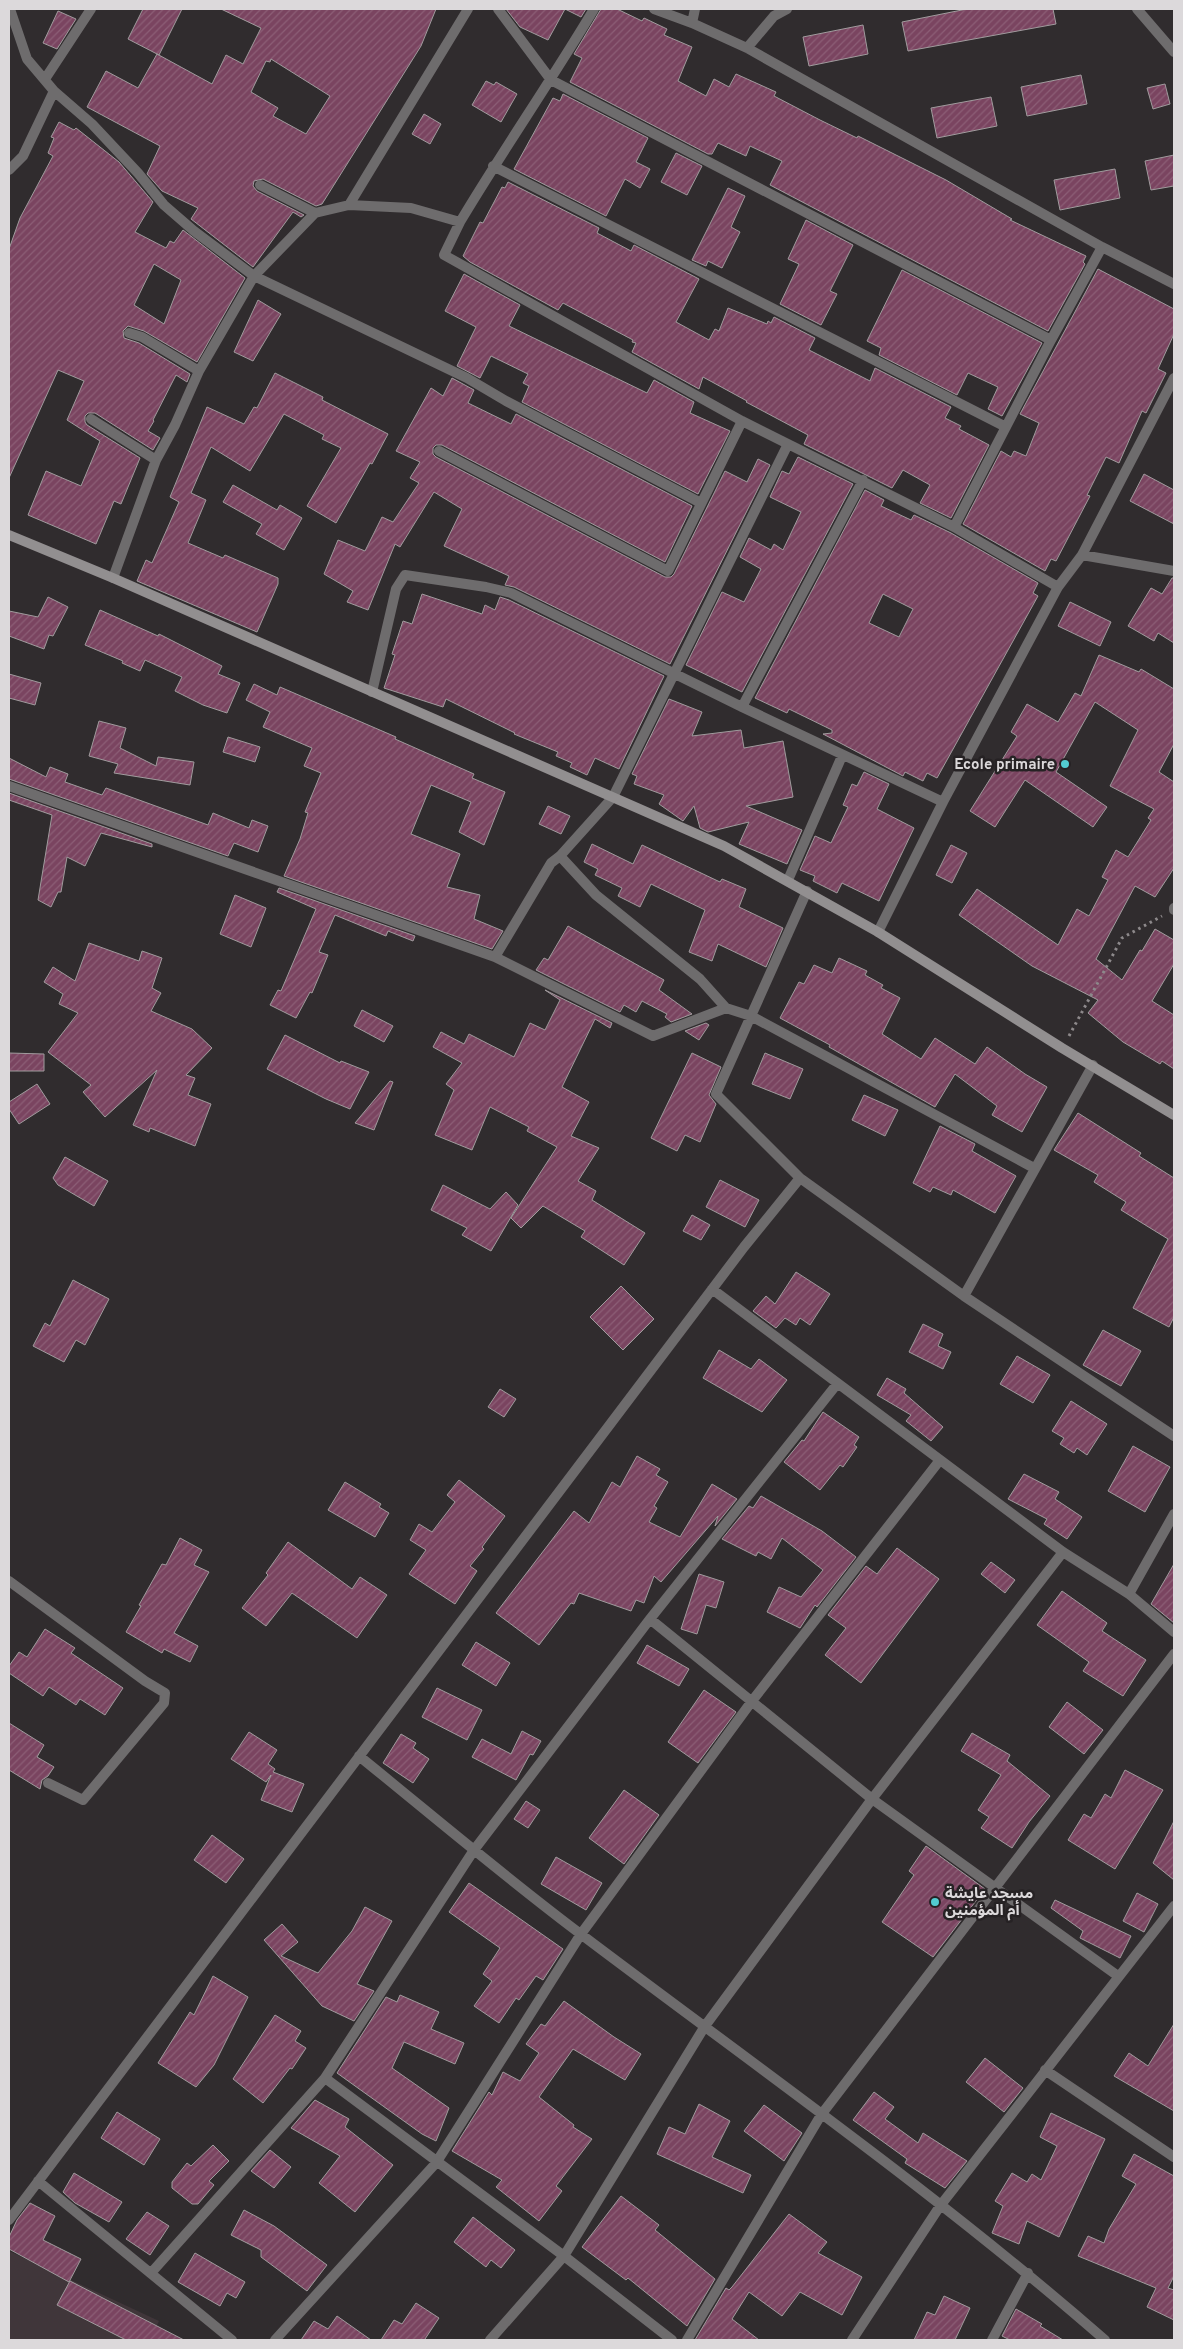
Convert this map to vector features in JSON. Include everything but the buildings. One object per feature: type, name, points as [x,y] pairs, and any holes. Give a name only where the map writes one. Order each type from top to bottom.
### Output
[{"type":"main road","points":[[9,535],[113,578],[724,846],[788,880],[878,932],[1062,1048],[1174,1115]]},
{"type":"street","points":[[10,9],[27,59],[54,91],[92,124],[138,173],[164,205],[254,276],[467,378],[701,503]]},
{"type":"street","points":[[45,79],[91,9]]},
{"type":"street","points":[[349,205],[468,9]]},
{"type":"street","points":[[498,9],[551,80],[1051,340]]},
{"type":"street","points":[[594,9],[551,80],[493,166],[460,222],[444,255],[742,421],[954,527],[1058,587]]},
{"type":"street","points":[[654,9],[747,48],[1102,246],[1174,284]]},
{"type":"street","points":[[692,24],[695,9]]},
{"type":"street","points":[[747,48],[774,16],[787,9]]},
{"type":"street","points":[[1136,9],[1174,52]]},
{"type":"street","points":[[9,170],[23,156],[54,91]]},
{"type":"street","points":[[493,166],[1006,427]]},
{"type":"street","points":[[260,185],[315,213]]},
{"type":"street","points":[[113,578],[156,460],[175,425],[199,371],[254,276],[315,213],[349,205],[411,208],[460,222]]},
{"type":"street","points":[[954,527],[1102,246]]},
{"type":"street","points":[[129,333],[142,337],[199,371]]},
{"type":"street","points":[[878,932],[942,802],[1058,587],[1082,555],[1174,378]]},
{"type":"street","points":[[91,419],[156,460]]},
{"type":"street","points":[[439,451],[668,571],[742,421]]},
{"type":"street","points":[[495,957],[551,863],[560,856],[613,797],[788,444]]},
{"type":"street","points":[[742,707],[863,480]]},
{"type":"street","points":[[1082,555],[1174,571]]},
{"type":"street","points":[[372,692],[396,589],[405,575],[486,587],[511,593],[842,756],[942,802]]},
{"type":"street","points":[[788,880],[842,756]]},
{"type":"street","points":[[9,786],[495,957],[653,1036],[726,1008]]},
{"type":"street","points":[[560,856],[596,895],[700,979],[726,1008],[751,1016],[1034,1168]]},
{"type":"street","points":[[807,891],[716,1094],[800,1178],[964,1296],[1174,1436]]},
{"type":"street","points":[[964,1296],[1093,1065]]},
{"type":"street","points":[[9,2220],[712,1289],[800,1178]]},
{"type":"street","points":[[712,1289],[1063,1552],[1129,1594],[1174,1632]]},
{"type":"street","points":[[151,2273],[325,2078],[474,1850],[650,1619],[837,1384]]},
{"type":"street","points":[[275,2340],[436,2163],[581,1934],[752,1701],[940,1460]]},
{"type":"street","points":[[1129,1594],[1174,1514]]},
{"type":"street","points":[[490,2340],[564,2256],[706,2026],[872,1799],[1063,1552]]},
{"type":"street","points":[[9,1581],[146,1682],[166,1693],[164,1703],[83,1800],[48,1783]]},
{"type":"street","points":[[650,1619],[872,1799],[994,1889],[1118,1976]]},
{"type":"street","points":[[687,2340],[821,2115],[1174,1654]]},
{"type":"street","points":[[359,1756],[581,1934],[706,2026],[1028,2273],[1105,2340]]},
{"type":"street","points":[[852,2340],[940,2206],[1174,1906]]},
{"type":"street","points":[[1045,2070],[1174,2157]]},
{"type":"street","points":[[325,2078],[436,2163],[564,2256],[672,2340]]},
{"type":"street","points":[[38,2181],[232,2340]]},
{"type":"street","points":[[992,2340],[1028,2273]]},
{"type":"path","points":[[1062,1048],[1122,938],[1174,909]]},
{"type":"shaded area","points":[[9,2251],[159,2321],[150,2340],[9,2340]]},
{"type":"place","name":"Ecole primaire","points":[[1065,764]]},
{"type":"place","name":"مسجد عايشة أم المؤمنين","points":[[935,1902]]}]
